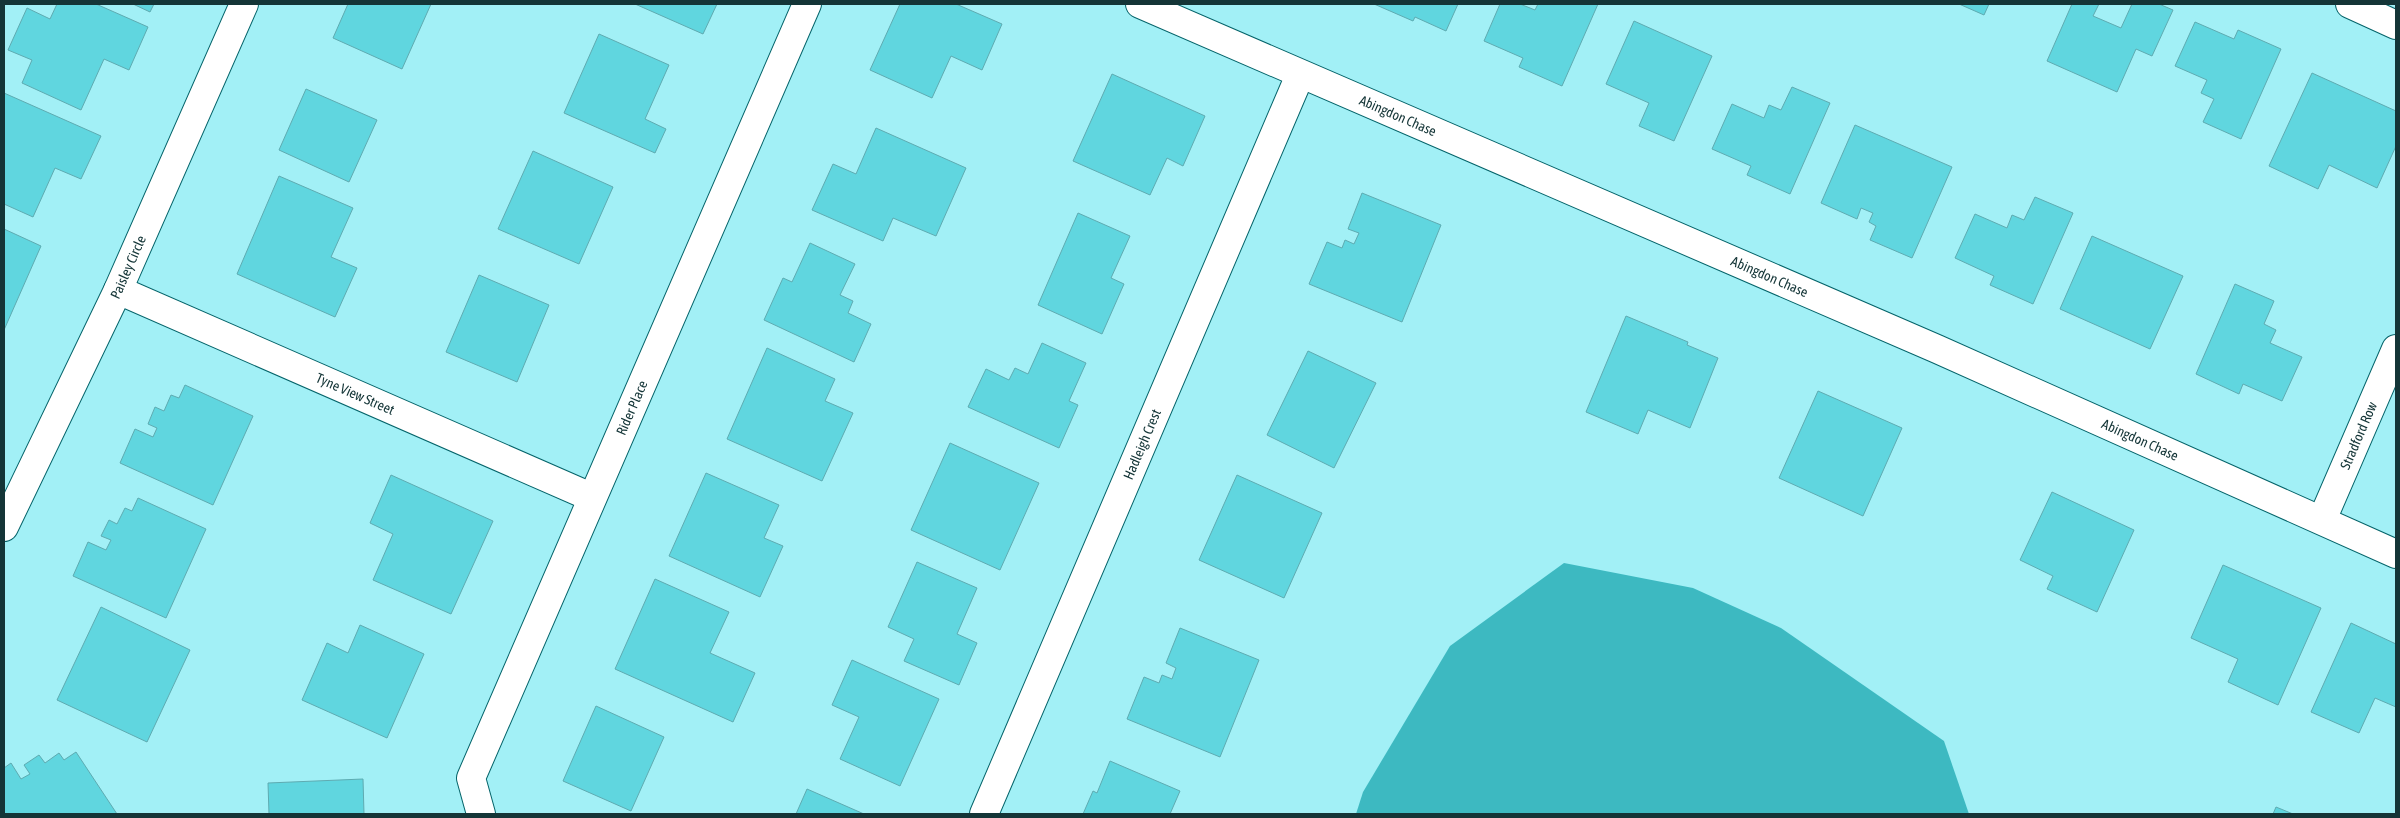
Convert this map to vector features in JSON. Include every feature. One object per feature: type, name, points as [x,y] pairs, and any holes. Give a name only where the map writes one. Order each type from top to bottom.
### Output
[{"type":"street","name":"Paisley Circle","points":[[4,527],[118,290],[244,4]]},
{"type":"street","name":"Rider Place","points":[[480,814],[471,778],[808,4]]},
{"type":"street","name":"Abingdon Chase","points":[[1140,4],[1928,346],[2396,554]]},
{"type":"street","points":[[2350,4],[2396,25]]},
{"type":"street","name":"Hadleigh Crest","points":[[984,814],[1300,75]]},
{"type":"street","name":"Tyne View Street","points":[[118,290],[592,497]]},
{"type":"street","name":"Stradford Row","points":[[2322,520],[2396,349]]},
{"type":"water","points":[[1564,563],[1693,588],[1781,628],[1944,741],[1969,814],[1356,814],[1363,792],[1450,646]]},
{"type":"building","points":[[57,4],[96,4],[148,27],[129,70],[104,59],[81,110],[22,83],[32,60],[8,50],[27,8],[50,19]]},
{"type":"building","points":[[133,4],[154,4],[150,12]]},
{"type":"building","points":[[348,4],[431,4],[402,69],[333,38]]},
{"type":"building","points":[[635,4],[717,4],[703,34]]},
{"type":"building","points":[[900,4],[956,4],[1002,24],[982,70],[951,56],[932,98],[870,70]]},
{"type":"building","points":[[1374,4],[1458,4],[1446,31],[1415,17],[1413,21]]},
{"type":"building","points":[[1500,4],[1520,4],[1535,10],[1538,4],[1598,4],[1562,86],[1519,67],[1523,58],[1484,41]]},
{"type":"building","points":[[1959,4],[1989,4],[1984,15]]},
{"type":"building","points":[[2072,4],[2099,4],[2093,16],[2121,28],[2132,4],[2159,4],[2173,10],[2152,56],[2136,49],[2117,92],[2047,61]]},
{"type":"building","points":[[1634,21],[1712,56],[1674,141],[1639,126],[1649,103],[1606,84]]},
{"type":"building","points":[[2195,22],[2234,39],[2238,30],[2281,49],[2241,139],[2203,122],[2214,99],[2201,93],[2207,80],[2175,66]]},
{"type":"building","points":[[599,34],[669,65],[645,119],[666,129],[655,153],[564,113]]},
{"type":"building","points":[[2312,73],[2396,111],[2396,146],[2377,188],[2329,165],[2318,189],[2269,166]]},
{"type":"building","points":[[1112,74],[1205,116],[1183,166],[1167,158],[1150,195],[1073,161]]},
{"type":"building","points":[[1792,87],[1830,103],[1790,194],[1747,175],[1751,166],[1712,149],[1732,104],[1764,118],[1769,105],[1781,110]]},
{"type":"building","points":[[306,89],[377,120],[349,182],[279,150]]},
{"type":"building","points":[[4,93],[101,136],[81,179],[55,168],[33,217],[4,204]]},
{"type":"building","points":[[1855,125],[1952,167],[1912,258],[1870,240],[1876,226],[1869,222],[1873,213],[1861,208],[1857,219],[1821,203]]},
{"type":"building","points":[[876,128],[966,168],[936,236],[893,218],[883,241],[812,210],[833,164],[856,174]]},
{"type":"building","points":[[533,151],[613,187],[579,264],[498,229]]},
{"type":"building","points":[[279,176],[353,208],[331,257],[357,268],[335,317],[237,274]]},
{"type":"building","points":[[1362,193],[1441,225],[1402,322],[1309,284],[1327,242],[1342,248],[1345,240],[1354,244],[1359,233],[1348,229]]},
{"type":"building","points":[[2035,197],[2073,213],[2033,304],[1990,285],[1994,276],[1955,258],[1975,214],[2007,228],[2012,215],[2024,220]]},
{"type":"building","points":[[1078,213],[1130,236],[1111,278],[1124,284],[1102,334],[1038,305]]},
{"type":"building","points":[[4,229],[41,246],[4,330]]},
{"type":"building","points":[[2092,236],[2183,276],[2150,349],[2060,309]]},
{"type":"building","points":[[810,243],[855,264],[840,295],[853,301],[848,313],[871,324],[854,362],[764,320],[783,278],[792,282]]},
{"type":"building","points":[[479,275],[549,305],[517,382],[446,352]]},
{"type":"building","points":[[2235,284],[2274,301],[2264,324],[2276,330],[2270,343],[2302,357],[2282,401],[2243,384],[2239,394],[2196,374]]},
{"type":"building","points":[[1626,316],[1688,342],[1687,345],[1718,358],[1690,428],[1648,410],[1638,434],[1586,412]]},
{"type":"building","points":[[1042,343],[1086,363],[1069,401],[1078,405],[1059,448],[968,407],[986,369],[1009,380],[1015,368],[1028,374]]},
{"type":"building","points":[[767,348],[835,379],[825,401],[853,413],[822,481],[727,439]]},
{"type":"building","points":[[1308,351],[1376,383],[1334,468],[1267,435]]},
{"type":"building","points":[[185,385],[253,416],[213,505],[120,463],[135,429],[153,437],[157,428],[148,424],[155,407],[164,411],[171,395],[179,398]]},
{"type":"building","points":[[1818,391],[1902,428],[1863,516],[1779,478]]},
{"type":"building","points":[[950,443],[1039,483],[1000,570],[911,530]]},
{"type":"building","points":[[706,473],[779,505],[764,538],[783,546],[760,597],[669,556]]},
{"type":"building","points":[[391,475],[493,521],[451,614],[373,580],[393,534],[370,523]]},
{"type":"building","points":[[1237,475],[1322,513],[1284,598],[1199,560]]},
{"type":"building","points":[[2052,492],[2134,530],[2097,612],[2047,589],[2053,576],[2020,560]]},
{"type":"building","points":[[138,498],[206,529],[166,618],[73,576],[88,542],[106,550],[111,540],[101,536],[109,520],[117,524],[125,508],[132,511]]},
{"type":"building","points":[[917,562],[977,588],[957,634],[977,643],[959,685],[904,661],[914,639],[888,627]]},
{"type":"building","points":[[2223,565],[2321,608],[2278,705],[2228,682],[2238,659],[2191,638]]},
{"type":"building","points":[[655,579],[729,612],[710,653],[755,673],[733,722],[615,669]]},
{"type":"building","points":[[101,607],[190,650],[147,742],[57,700]]},
{"type":"building","points":[[2351,623],[2396,644],[2396,707],[2375,698],[2359,733],[2311,712]]},
{"type":"building","points":[[360,625],[424,654],[387,738],[302,700],[327,643],[348,653]]},
{"type":"building","points":[[1180,628],[1259,660],[1220,757],[1127,719],[1144,677],[1159,683],[1162,675],[1172,679],[1176,668],[1166,663]]},
{"type":"building","points":[[852,660],[939,699],[900,786],[840,759],[859,717],[832,705]]},
{"type":"building","points":[[596,706],[664,737],[631,811],[563,781]]},
{"type":"building","points":[[76,752],[117,814],[4,814],[4,768],[11,763],[21,779],[30,774],[24,765],[39,755],[45,763],[59,753],[64,760]]},
{"type":"building","points":[[1110,761],[1180,791],[1170,814],[1083,814],[1093,791],[1097,793]]},
{"type":"building","points":[[363,779],[364,814],[269,814],[268,783]]},
{"type":"building","points":[[807,789],[864,814],[796,814]]},
{"type":"building","points":[[2276,807],[2293,814],[2273,814]]}]
